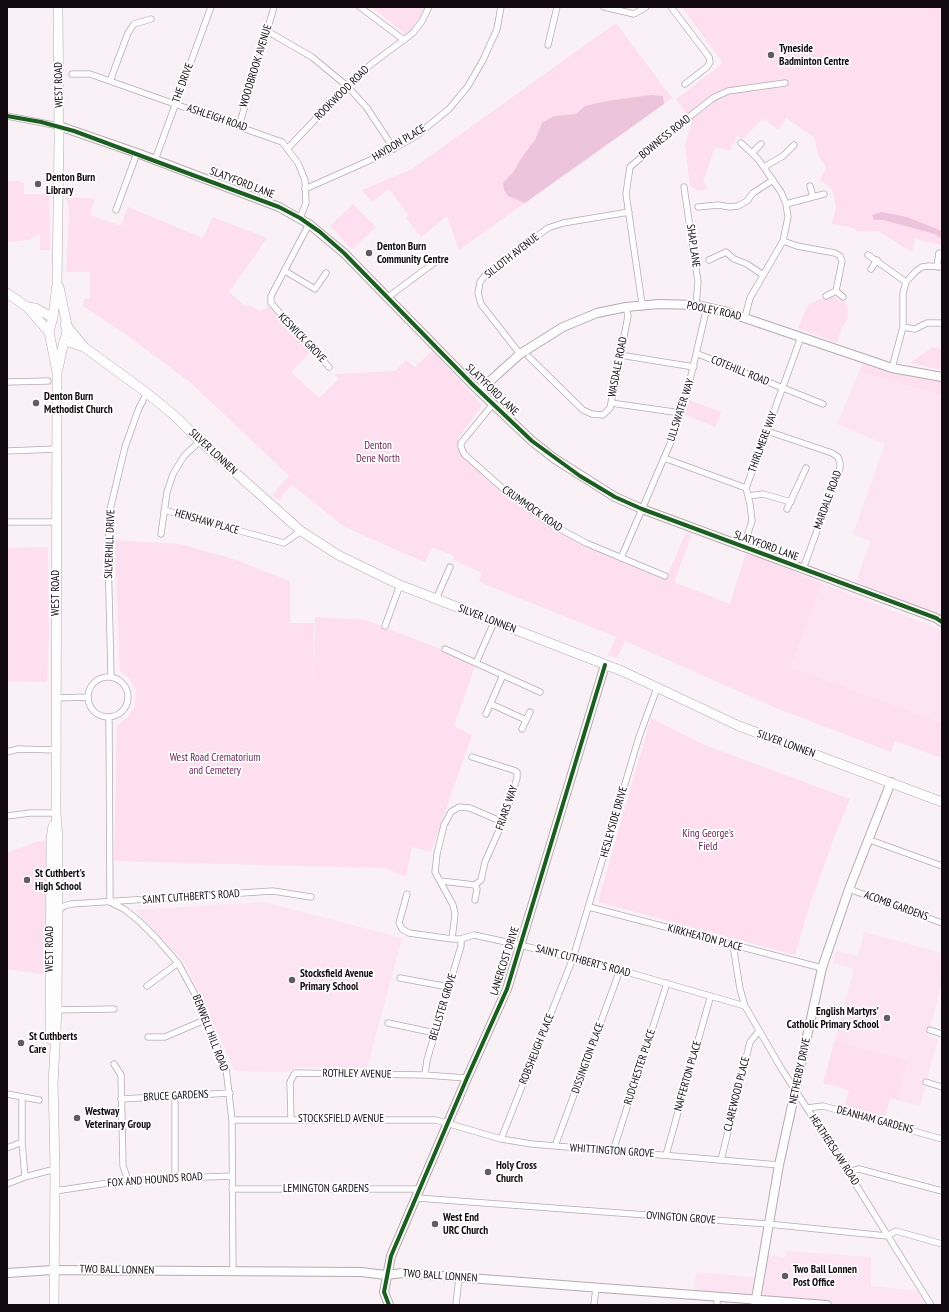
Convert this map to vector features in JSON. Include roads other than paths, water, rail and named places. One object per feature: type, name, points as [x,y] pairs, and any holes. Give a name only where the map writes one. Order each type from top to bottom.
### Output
[{"type":"main road","name":"WEST ROAD","points":[[58,7],[58,304],[49,332],[58,356]]},
{"type":"main road","points":[[7,293],[38,315],[49,332]]},
{"type":"main road","name":"WEST ROAD","points":[[54,1305],[53,1270],[55,1169],[53,1085],[50,1058],[57,912],[57,372],[58,356],[65,341],[67,325],[58,304]]},
{"type":"main road","points":[[58,304],[80,344],[58,356],[38,315],[58,304]]},
{"type":"main road","name":"SILVER LONNEN","points":[[38,315],[53,317],[67,325],[80,344],[147,393],[176,417],[200,441],[301,530],[338,554],[400,585],[605,665],[739,726],[942,802]]},
{"type":"main road","name":"SILVER LONNEN","points":[[49,332],[65,341],[80,344]]},
{"type":"main road","name":"WEST ROAD","points":[[53,1010],[51,839],[56,813]]},
{"type":"street","name":"THE DRIVE","points":[[155,160],[211,7]]},
{"type":"street","name":"WOODBROOK AVENUE","points":[[239,126],[274,7]]},
{"type":"street","points":[[360,7],[404,40]]},
{"type":"street","name":"ROOKWOOD ROAD","points":[[288,148],[347,86],[370,65],[404,40],[422,21],[429,7]]},
{"type":"street","name":"HAYDON PLACE","points":[[305,189],[394,149],[416,136],[449,109],[468,86],[483,60],[494,36],[501,7]]},
{"type":"street","points":[[548,45],[557,7]]},
{"type":"street","points":[[604,7],[634,14],[646,7]]},
{"type":"street","points":[[671,7],[709,57],[710,62],[707,67],[685,84]]},
{"type":"street","points":[[110,81],[131,28],[134,24],[151,19]]},
{"type":"street","points":[[268,31],[312,56],[347,86],[367,108],[394,149]]},
{"type":"street","name":"ASHLEIGH ROAD","points":[[72,74],[90,74],[272,137],[282,142],[298,163],[305,180],[306,203],[300,218]]},
{"type":"street","name":"BOWNESS ROAD","points":[[642,304],[626,194],[630,167],[713,98],[728,92],[785,83]]},
{"type":"street","points":[[7,116],[59,126]]},
{"type":"street","name":"SLATYFORD LANE","points":[[59,126],[137,153],[279,207],[300,218],[344,253],[479,391],[532,441],[555,459],[615,496],[642,509],[743,548],[936,618],[942,622]]},
{"type":"street","points":[[741,143],[752,153],[773,180],[786,204],[788,217],[783,241],[750,298],[745,317]]},
{"type":"street","points":[[752,153],[761,144]]},
{"type":"street","points":[[764,168],[783,156],[794,145]]},
{"type":"street","points":[[116,210],[137,153]]},
{"type":"street","points":[[698,207],[718,205],[730,207],[738,206],[747,201],[753,193],[773,180]]},
{"type":"street","points":[[810,186],[813,197]]},
{"type":"street","name":"SHAP LANE","points":[[684,187],[698,282],[696,305]]},
{"type":"street","points":[[786,204],[824,194]]},
{"type":"street","name":"SILLOTH AVENUE","points":[[520,354],[481,304],[478,293],[480,282],[487,273],[548,228],[563,223],[629,212]]},
{"type":"street","name":"KESWICK GROVE","points":[[309,224],[271,296],[270,303],[329,367]]},
{"type":"street","points":[[783,241],[797,246],[835,253],[840,256],[842,261],[836,291]]},
{"type":"street","points":[[709,260],[726,252],[734,259],[747,264],[763,275]]},
{"type":"street","points":[[892,368],[902,327],[903,293],[906,282],[922,267],[940,267],[939,253]]},
{"type":"street","points":[[868,255],[906,282]]},
{"type":"street","points":[[388,297],[438,260]]},
{"type":"street","points":[[871,270],[877,260]]},
{"type":"street","points":[[285,271],[315,288],[326,273]]},
{"type":"street","points":[[826,296],[836,291]]},
{"type":"street","points":[[836,291],[843,297]]},
{"type":"street","name":"POOLEY ROAD","points":[[479,391],[520,354],[563,327],[597,313],[642,304],[696,305],[707,307],[745,317],[892,368],[942,377]]},
{"type":"street","name":"WASDALE ROAD","points":[[530,357],[583,410],[592,414],[603,415],[610,408],[628,316],[626,307]]},
{"type":"street","name":"ULLSWATER WAY","points":[[621,558],[664,458],[681,412],[698,354],[707,307]]},
{"type":"street","points":[[902,327],[915,329],[926,323],[942,323]]},
{"type":"street","name":"THIRLMERE WAY","points":[[746,488],[801,337]]},
{"type":"street","name":"COTEHILL ROAD","points":[[698,354],[823,404]]},
{"type":"street","points":[[620,355],[694,367]]},
{"type":"street","points":[[7,382],[48,380]]},
{"type":"street","name":"SILVERHILL DRIVE","points":[[111,677],[109,514],[125,446],[139,408],[147,393]]},
{"type":"street","points":[[611,403],[681,412]]},
{"type":"street","name":"CRUMMOCK ROAD","points":[[493,404],[461,443],[464,454],[508,493],[549,523],[586,543],[665,576]]},
{"type":"street","name":"MARDALE ROAD","points":[[767,431],[832,453],[838,457],[840,463],[840,468],[803,569]]},
{"type":"street","name":"HENSHAW PLACE","points":[[200,441],[184,456],[173,474],[167,492],[164,510],[284,543],[301,530]]},
{"type":"street","points":[[7,451],[56,449]]},
{"type":"street","points":[[664,458],[746,488],[752,521],[743,548]]},
{"type":"street","points":[[788,509],[806,468]]},
{"type":"street","points":[[748,496],[763,494],[791,502]]},
{"type":"street","points":[[161,534],[164,510]]},
{"type":"street","points":[[7,522],[56,522]]},
{"type":"street","points":[[436,599],[450,567]]},
{"type":"street","points":[[385,626],[400,585]]},
{"type":"street","points":[[476,663],[494,622]]},
{"type":"street","points":[[445,649],[540,692]]},
{"type":"street","name":"LANERCOST DRIVE","points":[[389,1305],[384,1292],[386,1275],[391,1256],[467,1078],[507,989],[605,665]]},
{"type":"street","points":[[486,714],[503,675]]},
{"type":"street","points":[[111,677],[121,682],[125,686],[128,704],[120,714],[109,717],[97,714],[92,709],[88,697],[90,690],[98,680],[111,677]]},
{"type":"street","name":"HESLEYSIDE DRIVE","points":[[573,958],[639,737],[657,688]]},
{"type":"street","points":[[56,698],[88,697]]},
{"type":"street","points":[[491,704],[526,720]]},
{"type":"street","points":[[522,729],[530,712]]},
{"type":"street","points":[[109,717],[110,902]]},
{"type":"street","points":[[7,752],[18,749],[56,750]]},
{"type":"street","name":"FRIARS WAY","points":[[472,757],[516,772],[517,778],[506,814],[500,821],[500,828],[484,862],[481,880],[475,885],[477,889],[475,900]]},
{"type":"street","name":"NETHERBY DRIVE","points":[[756,1302],[779,1165],[822,968],[849,889],[870,840],[891,782]]},
{"type":"street","points":[[452,939],[455,914],[453,905],[435,872],[440,837],[447,818],[451,812],[459,807],[470,808],[500,821]]},
{"type":"street","points":[[7,816],[30,813],[56,813]]},
{"type":"street","points":[[870,840],[942,866]]},
{"type":"street","points":[[441,881],[475,885]]},
{"type":"street","name":"ACOMB GARDENS","points":[[849,889],[942,923]]},
{"type":"street","name":"SAINT CUTHBERT'S ROAD","points":[[57,912],[64,906],[71,904],[273,891],[310,897]]},
{"type":"street","points":[[57,893],[63,901],[71,904]]},
{"type":"street","name":"SAINT CUTHBERT'S ROAD","points":[[407,894],[399,923],[402,929],[409,933],[452,939],[461,939],[474,935],[620,970],[710,998],[745,1006]]},
{"type":"street","name":"BENWELL HILL ROAD","points":[[110,902],[124,909],[139,921],[178,963],[198,998],[226,1068],[232,1120],[232,1272]]},
{"type":"street","name":"KIRKHEATON PLACE","points":[[589,907],[822,968]]},
{"type":"street","name":"BELLISTER GROVE","points":[[425,1075],[427,1060],[461,946],[461,939]]},
{"type":"street","name":"HEATHERSLAW ROAD","points":[[733,945],[740,989],[745,1006],[795,1091],[848,1172],[931,1305]]},
{"type":"street","name":"ROBSHEUGH PLACE","points":[[501,1140],[573,958]]},
{"type":"street","points":[[147,986],[178,963]]},
{"type":"street","name":"DISSINGTON PLACE","points":[[555,1146],[620,970]]},
{"type":"street","points":[[400,978],[449,987]]},
{"type":"street","name":"RUDCHESTER PLACE","points":[[613,1151],[667,984]]},
{"type":"street","name":"NAFFERTON PLACE","points":[[666,1155],[710,998]]},
{"type":"street","points":[[53,1010],[114,1009]]},
{"type":"street","points":[[148,1037],[165,1037],[207,1019]]},
{"type":"street","points":[[388,1023],[435,1032]]},
{"type":"street","name":"CLAREWOOD PLACE","points":[[721,1160],[750,1042],[759,1030]]},
{"type":"street","points":[[930,1030],[942,1034]]},
{"type":"street","points":[[114,1064],[120,1075],[123,1166],[128,1180]]},
{"type":"street","name":"ROTHLEY AVENUE","points":[[291,1119],[290,1082],[295,1073],[425,1075],[467,1078]]},
{"type":"street","points":[[926,1082],[942,1087]]},
{"type":"street","name":"BRUCE GARDENS","points":[[121,1099],[230,1093]]},
{"type":"street","points":[[7,1094],[39,1100]]},
{"type":"street","points":[[175,1095],[175,1178]]},
{"type":"street","points":[[22,1096],[22,1142],[25,1177]]},
{"type":"street","name":"DEANHAM GARDENS","points":[[807,1108],[823,1106],[942,1139]]},
{"type":"street","name":"STOCKSFIELD AVENUE","points":[[232,1120],[436,1120],[449,1123]]},
{"type":"street","name":"WHITTINGTON GROVE","points":[[449,1123],[459,1128],[501,1140],[779,1165]]},
{"type":"street","points":[[7,1148],[22,1142]]},
{"type":"street","points":[[7,1184],[25,1177],[55,1169]]},
{"type":"street","points":[[848,1172],[859,1169],[942,1191]]},
{"type":"street","name":"FOX AND HOUNDS ROAD","points":[[55,1191],[128,1180],[232,1176]]},
{"type":"street","name":"LEMINGTON GARDENS","points":[[232,1190],[420,1189]]},
{"type":"street","name":"OVINGTON GROVE","points":[[417,1198],[768,1224],[887,1236],[896,1231],[942,1244]]},
{"type":"street","name":"TWO BALL LONNEN","points":[[7,1273],[53,1270],[361,1272],[386,1275],[403,1273],[717,1296],[756,1302],[827,1305]]},
{"type":"street","points":[[456,1305],[459,1277]]},
{"type":"street","points":[[594,1305],[596,1287]]},
{"type":"street","points":[[717,1296],[717,1305]]},
{"type":"place","name":"Tyneside Badminton Centre","points":[[771,55]]},
{"type":"place","name":"Denton Burn Library","points":[[38,184]]},
{"type":"place","name":"Denton Burn Community Centre","points":[[369,253]]},
{"type":"place","name":"Denton Burn Methodist Church","points":[[36,403]]},
{"type":"place","name":"St Cuthbert's High School","points":[[27,880]]},
{"type":"place","name":"Stocksfield Avenue Primary School","points":[[292,980]]},
{"type":"place","name":"English Martyrs' Catholic Primary School","points":[[887,1018]]},
{"type":"place","name":"St Cuthberts Care","points":[[21,1043]]},
{"type":"place","name":"Westway Veterinary Group","points":[[77,1118]]},
{"type":"place","name":"Holy Cross Church","points":[[488,1172]]},
{"type":"place","name":"West End URC Church","points":[[435,1224]]},
{"type":"place","name":"Two Ball Lonnen Post Office","points":[[785,1276]]},
{"type":"park label","name":"Denton Dene North","points":[[378,452]]},
{"type":"park label","name":"West Road Crematorium and Cemetery","points":[[215,764]]},
{"type":"park label","name":"King George's Field","points":[[708,840]]}]
